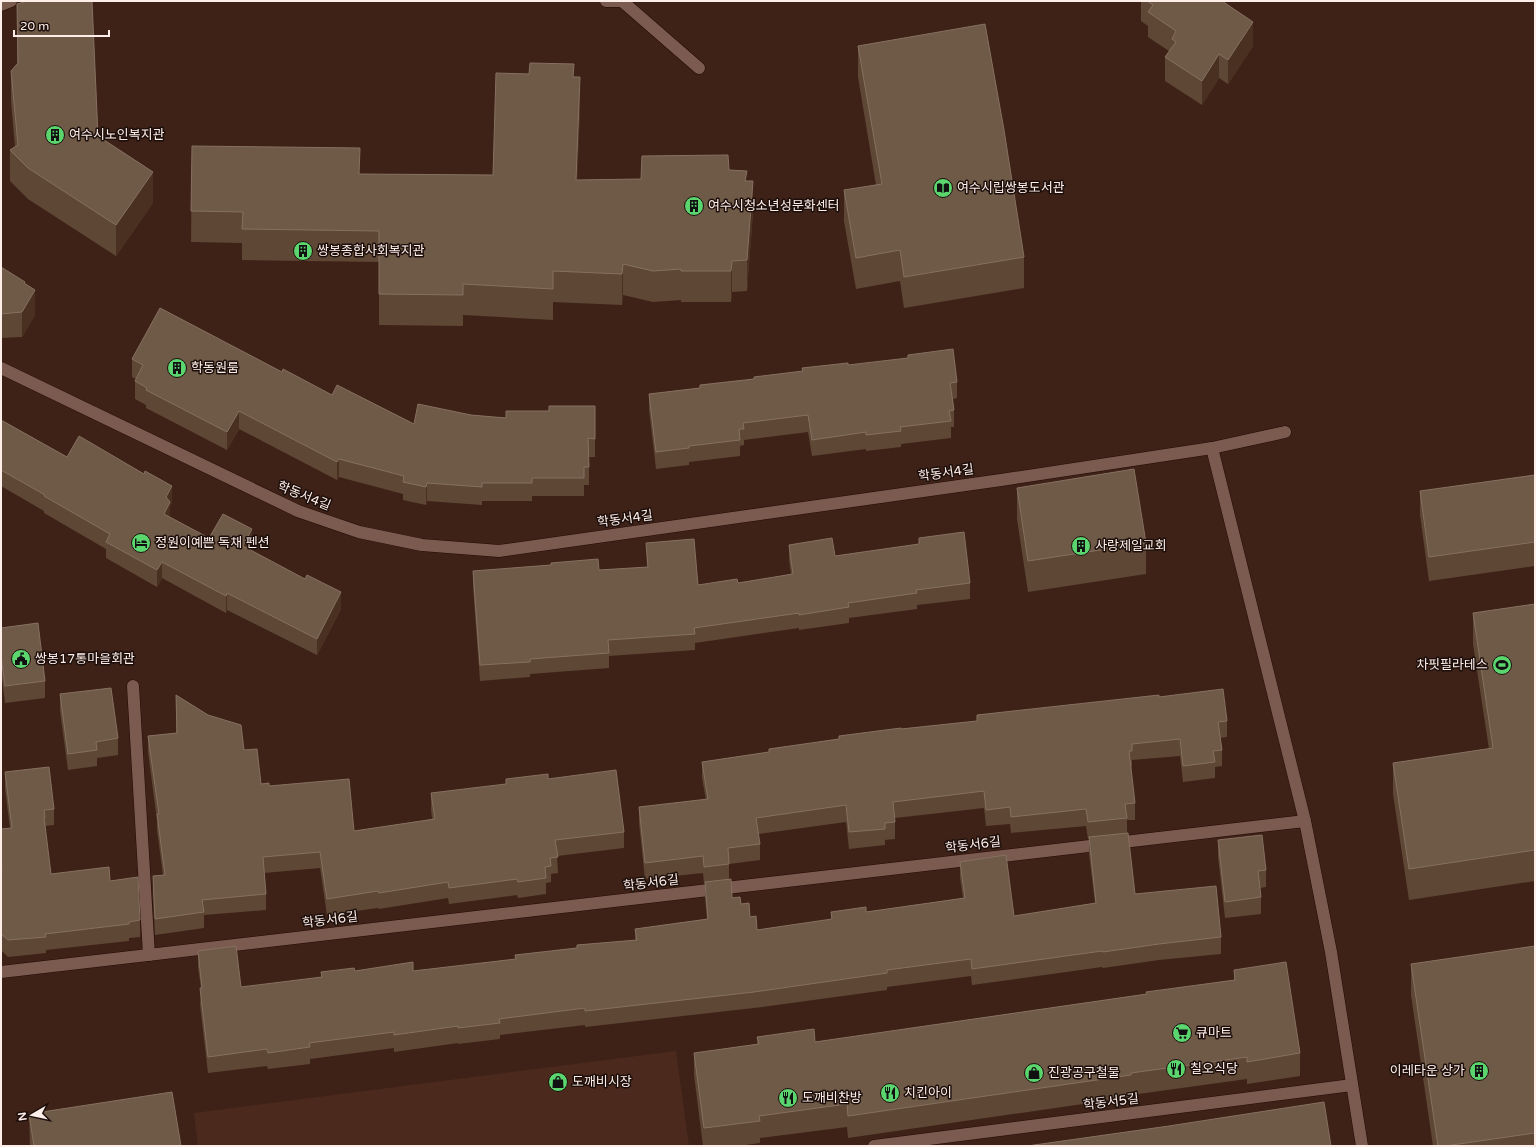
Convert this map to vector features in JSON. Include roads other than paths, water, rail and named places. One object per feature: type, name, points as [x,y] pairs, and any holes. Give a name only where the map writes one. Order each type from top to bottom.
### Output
[{"type":"street","points":[[1,5],[11,1]]},
{"type":"street","points":[[606,1],[622,1],[698,68]]},
{"type":"street","name":"학동서4길","points":[[1,368],[298,511],[359,532],[422,545],[499,551],[1212,448],[1285,432]]},
{"type":"street","points":[[1212,448],[1305,821],[1331,952],[1362,1146]]},
{"type":"street","points":[[133,686],[149,955]]},
{"type":"street","name":"학동서6길","points":[[1,972],[1305,821]]},
{"type":"street","name":"학동서5길","points":[[874,1146],[1352,1085]]},
{"type":"place","name":"여수시노인복지관","points":[[55,135]]},
{"type":"place","name":"여수시립쌍봉도서관","points":[[943,188]]},
{"type":"place","name":"여수시청소년성문화센터","points":[[694,206]]},
{"type":"place","name":"쌍봉종합사회복지관","points":[[303,251]]},
{"type":"place","name":"학동원룸","points":[[177,368]]},
{"type":"place","name":"정원이예쁜 독채 펜션","points":[[141,543]]},
{"type":"place","name":"사랑제일교회","points":[[1081,546]]},
{"type":"place","name":"쌍봉17통마을회관","points":[[21,659]]},
{"type":"place","name":"차핏필라테스","points":[[1502,665]]},
{"type":"place","name":"큐마트","points":[[1182,1033]]},
{"type":"place","name":"칠오식당","points":[[1176,1069]]},
{"type":"place","name":"이레타운 상가","points":[[1479,1071]]},
{"type":"place","name":"진광공구철물","points":[[1034,1073]]},
{"type":"place","name":"도깨비시장","points":[[558,1082]]},
{"type":"place","name":"치킨아이","points":[[890,1093]]},
{"type":"place","name":"도깨비찬방","points":[[788,1098]]}]
